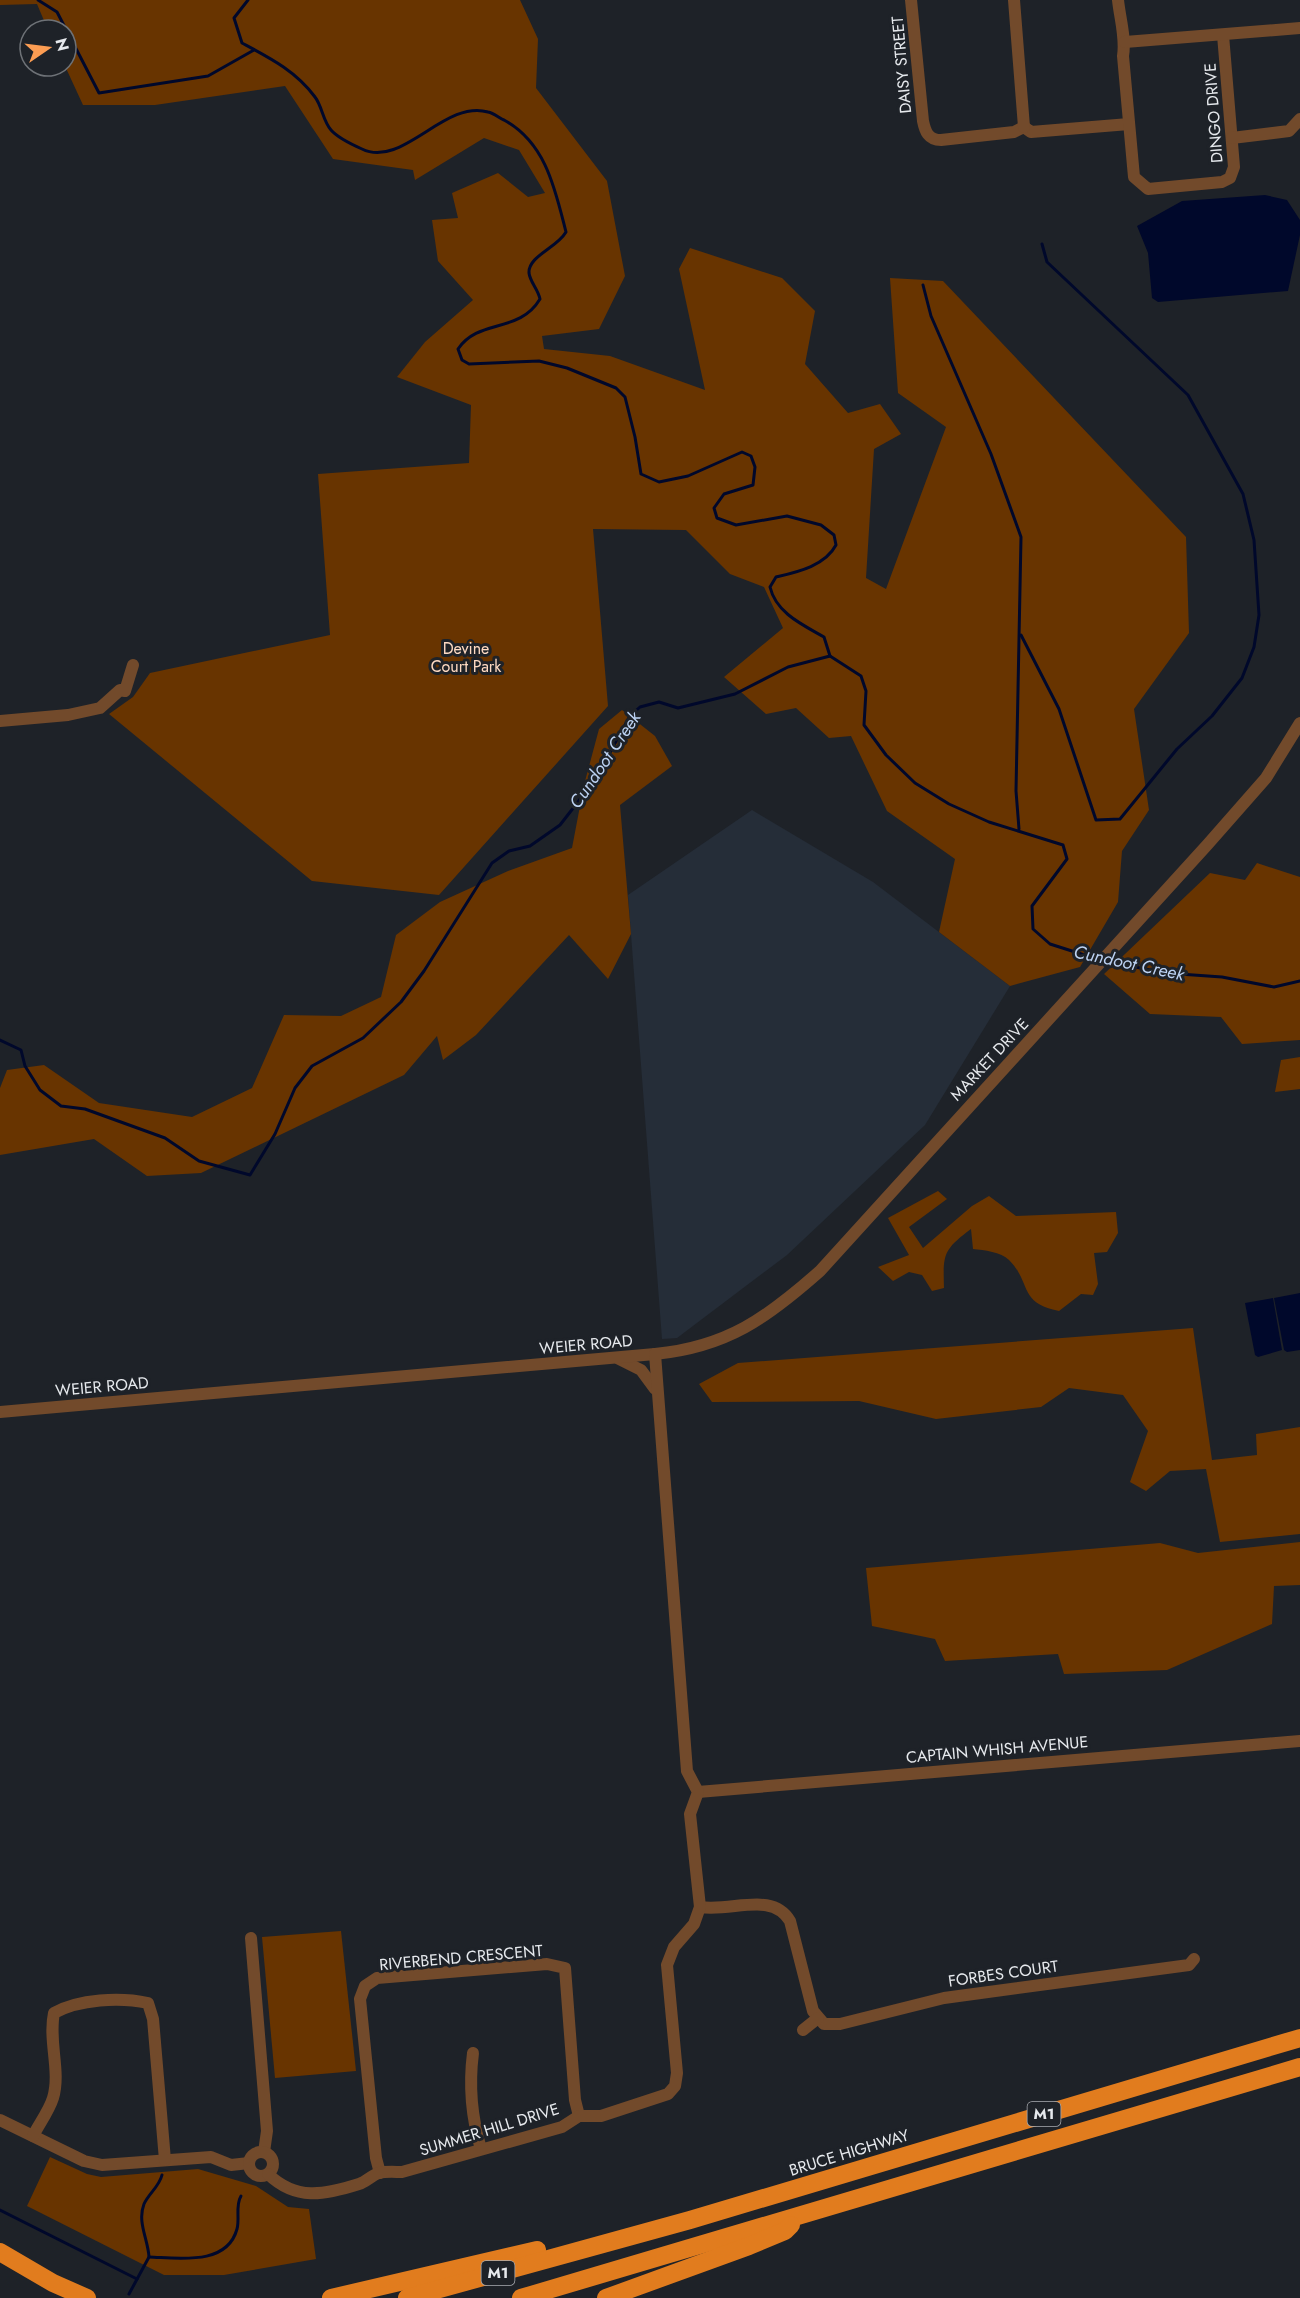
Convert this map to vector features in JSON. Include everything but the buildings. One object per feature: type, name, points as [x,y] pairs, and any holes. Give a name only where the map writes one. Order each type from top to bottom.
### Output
[{"type":"highway","name":"BRUCE HIGHWAY","points":[[406,2298],[589,2248],[1300,2038]]},
{"type":"highway","name":"M1","points":[[521,2298],[1300,2067]]},
{"type":"highway","points":[[606,2298],[784,2231],[802,2214]]},
{"type":"highway","points":[[331,2298],[557,2246],[589,2248]]},
{"type":"highway","points":[[0,2252],[53,2283],[87,2298]]},
{"type":"street","name":"DAISY STREET","points":[[911,0],[925,131],[931,138],[940,140],[1014,132],[1024,127],[1031,132],[1129,124]]},
{"type":"street","points":[[1014,0],[1024,127]]},
{"type":"street","points":[[1118,0],[1120,29],[1125,42],[1123,56],[1129,124]]},
{"type":"street","points":[[1125,42],[1300,28]]},
{"type":"street","name":"DINGO DRIVE","points":[[1129,124],[1134,177],[1148,189],[1222,182],[1230,178],[1234,167],[1223,35]]},
{"type":"street","points":[[1232,138],[1288,131],[1300,118]]},
{"type":"street","points":[[0,721],[68,715],[100,708],[120,690],[126,691],[133,665]]},
{"type":"street","name":"MARKET DRIVE","points":[[655,1354],[680,1352],[735,1333],[778,1309],[820,1271],[1266,778],[1300,723]]},
{"type":"street","name":"WEIER ROAD","points":[[0,1412],[655,1354],[687,1771],[698,1792]]},
{"type":"street","points":[[617,1358],[636,1366],[646,1374],[657,1393]]},
{"type":"street","name":"CAPTAIN WHISH AVENUE","points":[[698,1792],[1300,1741]]},
{"type":"street","points":[[698,1792],[690,1814],[700,1907],[717,1910],[771,1904],[783,1910],[790,1921],[818,2019],[803,2030]]},
{"type":"street","name":"SUMMER HILL DRIVE","points":[[268,2174],[281,2186],[297,2193],[319,2193],[360,2184],[380,2173],[402,2172],[562,2127],[579,2116],[601,2116],[668,2094],[675,2086],[677,2073],[667,1965],[674,1947],[694,1923],[700,1907]]},
{"type":"street","points":[[251,1938],[267,2132],[264,2152]]},
{"type":"street","name":"FORBES COURT","points":[[818,2019],[824,2024],[840,2024],[944,1998],[1189,1965],[1194,1959]]},
{"type":"street","name":"RIVERBEND CRESCENT","points":[[380,2173],[376,2158],[360,1999],[365,1986],[377,1978],[547,1964],[565,1968],[575,2100],[579,2116]]},
{"type":"street","points":[[33,2136],[53,2098],[55,2078],[50,2029],[54,2013],[68,2005],[132,1999],[148,2003],[153,2019],[165,2160]]},
{"type":"street","points":[[473,2053],[471,2071],[474,2118],[481,2149]]},
{"type":"street","points":[[0,2120],[84,2161],[102,2165],[211,2157],[231,2165],[249,2163]]},
{"type":"street","points":[[264,2152],[273,2162],[268,2174],[256,2175],[249,2163],[254,2154],[264,2152]]},
{"type":"shaded area","points":[[752,810],[873,882],[1010,986],[925,1125],[787,1255],[677,1338],[662,1339],[628,895]]},
{"type":"green space","name":"Devine Court Park","points":[[0,0],[520,0],[538,39],[536,88],[607,181],[625,276],[599,329],[542,336],[544,349],[610,356],[705,390],[679,269],[690,248],[782,278],[815,311],[805,364],[848,413],[880,404],[901,434],[874,449],[866,578],[886,589],[946,427],[898,393],[890,278],[943,281],[1186,537],[1189,633],[1134,709],[1149,810],[1122,851],[1118,902],[1080,967],[1010,986],[939,932],[955,859],[887,811],[851,736],[829,738],[796,708],[766,714],[724,677],[783,628],[764,587],[730,574],[686,530],[593,529],[608,706],[439,895],[312,881],[109,714],[133,697],[150,673],[330,635],[318,474],[469,463],[471,405],[397,377],[425,342],[473,300],[438,261],[432,220],[458,218],[452,193],[498,173],[528,197],[545,193],[519,150],[484,138],[415,180],[413,170],[333,159],[285,86],[155,105],[83,105],[71,78],[78,78],[78,18],[43,18],[37,4],[0,5]]},
{"type":"green space","points":[[622,710],[655,736],[672,766],[620,805],[631,934],[608,979],[569,935],[476,1035],[443,1060],[437,1036],[404,1075],[201,1173],[147,1176],[94,1139],[0,1155],[0,1088],[7,1070],[44,1065],[99,1103],[192,1117],[252,1088],[284,1015],[341,1016],[381,997],[396,935],[440,902],[508,871],[572,848],[584,785],[599,729]]},
{"type":"green space","points":[[1257,863],[1300,877],[1300,1040],[1242,1044],[1221,1017],[1150,1014],[1104,974],[1210,873],[1245,880]]},
{"type":"green space","points":[[1300,1057],[1300,1089],[1275,1092],[1281,1060]]},
{"type":"green space","points":[[938,1191],[947,1199],[909,1227],[923,1248],[972,1206],[989,1196],[1016,1216],[1116,1212],[1118,1233],[1107,1252],[1094,1253],[1098,1284],[1093,1295],[1081,1294],[1059,1311],[1037,1303],[1027,1291],[1016,1268],[1006,1257],[973,1249],[971,1229],[955,1242],[947,1254],[944,1267],[944,1288],[932,1291],[922,1275],[909,1272],[893,1281],[878,1267],[909,1255],[888,1218]]},
{"type":"green space","points":[[1193,1328],[1212,1460],[1257,1455],[1256,1434],[1300,1427],[1300,1534],[1220,1542],[1206,1469],[1170,1471],[1146,1491],[1130,1482],[1148,1431],[1123,1395],[1069,1388],[1041,1407],[936,1419],[859,1401],[712,1402],[699,1384],[738,1363]]},
{"type":"green space","points":[[1300,1542],[1300,1585],[1274,1586],[1272,1624],[1167,1670],[1064,1674],[1058,1654],[945,1661],[935,1639],[872,1626],[866,1568],[1160,1543],[1198,1553]]},
{"type":"green space","points":[[341,1931],[356,2071],[275,2078],[262,1937]]},
{"type":"green space","points":[[50,2157],[87,2174],[101,2177],[198,2169],[256,2186],[288,2207],[309,2209],[316,2259],[224,2275],[164,2275],[27,2206]]},
{"type":"water","points":[[1265,195],[1287,200],[1300,220],[1300,235],[1288,291],[1158,302],[1152,298],[1148,253],[1137,226],[1182,201]]},
{"type":"water","points":[[1300,1293],[1300,1350],[1287,1352],[1284,1350],[1274,1298]]},
{"type":"water","points":[[1273,1298],[1282,1350],[1258,1357],[1255,1355],[1245,1303]]},
{"type":"waterway","points":[[38,0],[57,12],[99,93],[208,76],[254,50]]},
{"type":"waterway","points":[[248,0],[234,18],[242,43],[291,72],[300,80],[317,101],[331,130],[354,145],[377,153],[393,150],[456,115],[472,111],[494,114],[530,141],[547,168],[566,232],[530,267],[529,273],[540,299],[521,317],[467,339],[458,349],[462,360],[469,364],[539,361],[567,368],[616,388],[625,397],[641,474],[659,482],[688,476],[742,452],[751,456],[755,467],[753,485],[724,494],[714,508],[717,518],[736,525],[787,516],[821,525],[834,535],[836,545],[825,558],[810,567],[776,577],[770,587],[773,596],[784,611],[799,623],[824,637],[830,656]]},
{"type":"waterway","points":[[1021,635],[1059,709],[1096,820],[1120,819],[1177,749],[1212,716],[1242,678],[1254,647],[1259,615],[1254,540],[1243,494],[1188,395],[1047,262],[1042,244]]},
{"type":"waterway","points":[[923,285],[931,316],[991,454],[1021,537],[1016,791],[1019,829]]},
{"type":"waterway","name":"Cundoot Creek","points":[[0,1040],[21,1050],[25,1066],[40,1090],[61,1106],[85,1109],[165,1138],[199,1161],[250,1175],[275,1134],[295,1088],[312,1066],[363,1038],[401,1002],[424,971],[492,863],[509,851],[530,846],[560,825],[595,780],[630,716],[640,707],[659,702],[678,708],[735,694],[788,667],[830,656],[861,676],[866,691],[864,725],[886,755],[915,783],[949,804],[989,822],[1063,845],[1067,859],[1032,906],[1033,929],[1050,944],[1097,959]]},
{"type":"waterway","name":"Cundoot Creek","points":[[1106,961],[1165,973],[1222,977],[1274,987],[1300,981]]},
{"type":"waterway","points":[[129,2294],[149,2257],[142,2224],[142,2211],[162,2175]]},
{"type":"waterway","points":[[149,2257],[200,2257],[223,2249],[232,2241],[237,2229],[238,2204],[241,2196]]},
{"type":"waterway","points":[[0,2210],[137,2279]]}]
